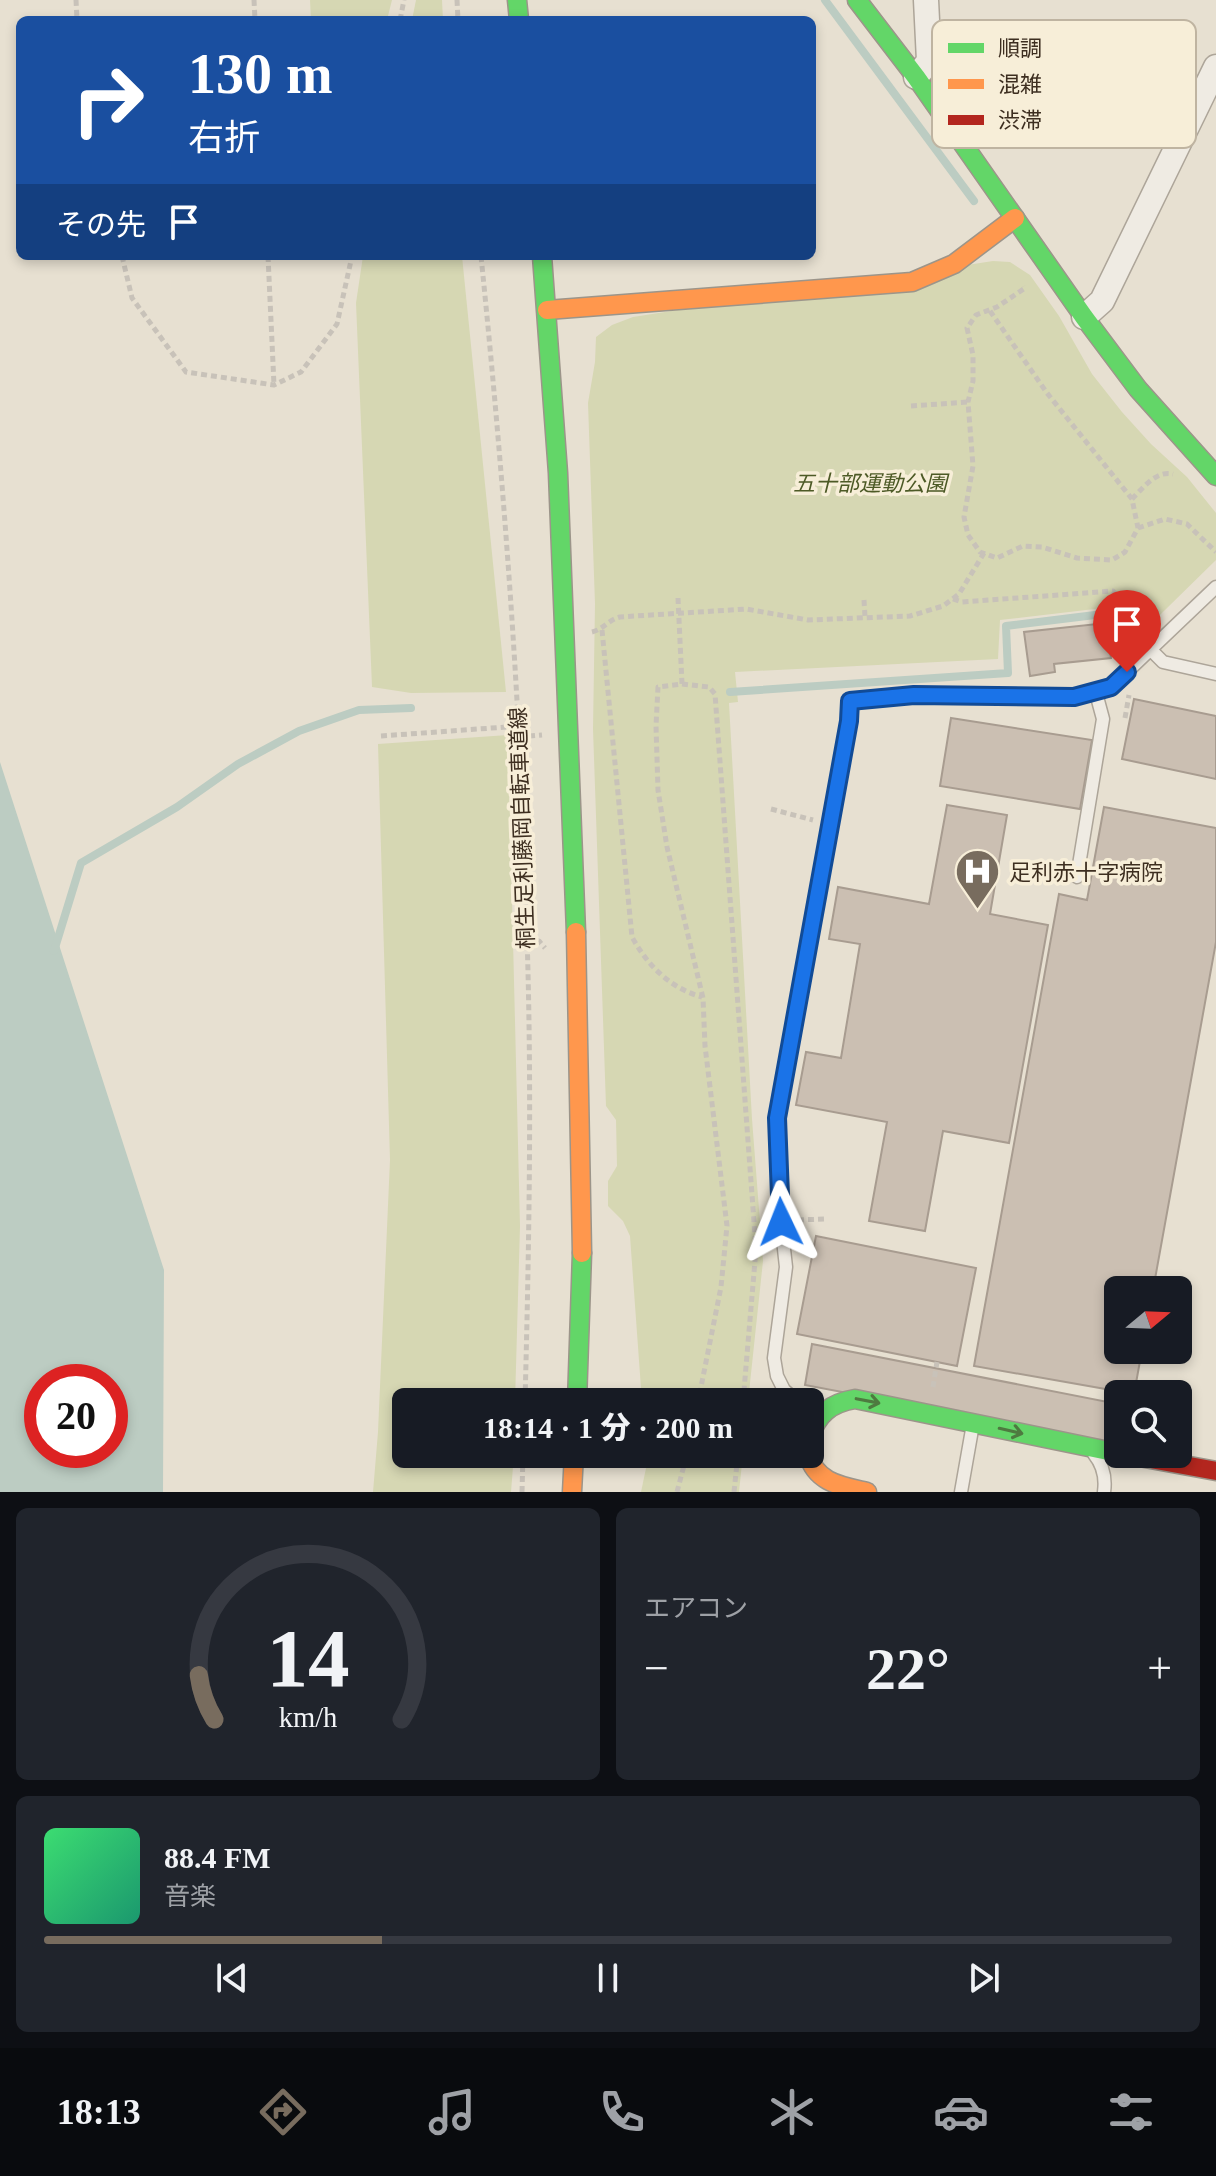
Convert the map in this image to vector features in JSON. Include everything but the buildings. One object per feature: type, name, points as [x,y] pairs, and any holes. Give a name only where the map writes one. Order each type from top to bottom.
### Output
[{"type":"street","points":[[857,0],[932,100]]},
{"type":"street","points":[[916,77],[929,61],[926,0]]},
{"type":"street","points":[[1196,108],[1216,67]]},
{"type":"street","points":[[966,148],[1138,389],[1216,476]]},
{"type":"street","points":[[1084,317],[1102,301],[1177,148]]},
{"type":"street","points":[[547,310],[912,282],[952,268],[1015,218]]},
{"type":"street","points":[[542,260],[565,594],[581,1089],[583,1216],[577,1388]]},
{"type":"street","points":[[824,1408],[855,1399],[1104,1451]]},
{"type":"street","points":[[1192,1467],[1216,1471]]},
{"type":"street","points":[[572,1492],[573,1468]]},
{"type":"street","points":[[812,1468],[820,1478],[867,1492]]},
{"type":"lane","points":[[783,1388],[774,1358],[786,1267],[777,1118],[849,721],[850,701],[914,695],[1074,697],[1096,693],[1111,687],[1216,587]]},
{"type":"lane","points":[[1150,649],[1163,662],[1216,674]]},
{"type":"lane","points":[[1077,877],[1103,719],[1096,693]]},
{"type":"lane","points":[[961,1492],[973,1422]]},
{"type":"lane","points":[[1089,1448],[1100,1461],[1104,1473],[1104,1492]]},
{"type":"path","points":[[123,260],[132,298],[186,372],[274,385],[301,372],[337,324],[351,260]]},
{"type":"path","points":[[268,260],[274,385]]},
{"type":"path","name":"桐生足利藤岡自転車道線","points":[[481,260],[512,622],[527,937],[529,1272],[525,1388]]},
{"type":"path","points":[[990,311],[1047,393],[1132,499],[1138,528],[1125,552],[1112,560],[1077,558],[1042,547],[1023,546],[997,558],[980,552],[968,535],[964,517],[973,466],[968,402],[973,381],[973,355],[967,328],[976,315],[990,311],[1018,292]]},
{"type":"path","points":[[911,406],[968,402]]},
{"type":"path","points":[[1132,499],[1155,477],[1166,472],[1177,475]]},
{"type":"path","points":[[1138,528],[1165,519],[1187,524],[1216,552]]},
{"type":"path","points":[[703,998],[683,992],[663,977],[632,937],[602,630],[609,620],[620,617],[746,609],[808,620],[910,616],[943,606],[952,599],[974,573],[984,553]]},
{"type":"path","points":[[952,599],[962,602],[1113,591],[1119,598],[1124,651]]},
{"type":"path","points":[[678,598],[682,684]]},
{"type":"path","points":[[864,600],[865,617]]},
{"type":"path","points":[[589,633],[602,630]]},
{"type":"path","points":[[701,1388],[721,1287],[727,1226],[705,1046],[703,998],[667,847],[658,790],[658,687],[682,684],[709,687],[715,694],[756,1249],[744,1388]]},
{"type":"path","points":[[1125,718],[1129,692],[1136,685]]},
{"type":"path","points":[[381,736],[506,727],[530,736]]},
{"type":"path","points":[[771,809],[829,824]]},
{"type":"path","points":[[797,1220],[824,1219]]},
{"type":"path","points":[[932,1392],[937,1362]]},
{"type":"path","points":[[522,1492],[523,1468]]},
{"type":"path","points":[[677,1492],[683,1468]]},
{"type":"path","points":[[734,1492],[737,1468]]},
{"type":"green space","points":[[310,0],[392,0],[388,16],[311,16]]},
{"type":"green space","points":[[416,0],[442,0],[443,16],[413,16]]},
{"type":"green space","points":[[362,260],[462,260],[506,692],[411,693],[372,687],[356,303]]},
{"type":"green space","name":"五十部運動公園","points":[[993,261],[1010,262],[1030,275],[1059,316],[1092,374],[1122,412],[1187,477],[1216,513],[1216,560],[1114,660],[1109,618],[1105,618],[1103,608],[1000,620],[998,659],[735,672],[738,702],[729,703],[763,1261],[749,1388],[641,1388],[630,1236],[623,1221],[608,1206],[608,1181],[617,1166],[616,1120],[606,1106],[593,729],[595,604],[588,403],[596,337],[612,325],[633,317]]},
{"type":"green space","points":[[508,735],[520,1226],[515,1388],[392,1388],[392,1468],[513,1468],[511,1492],[373,1492],[390,1160],[378,744]]},
{"type":"green space","points":[[646,1468],[742,1468],[739,1492],[641,1492]]},
{"type":"shaded area","points":[[0,762],[164,1270],[163,1492],[0,1492]]},
{"type":"waterway","points":[[825,0],[932,144]]},
{"type":"waterway","points":[[935,148],[974,201]]},
{"type":"waterway","points":[[730,692],[1008,673],[1006,626],[1103,614]]},
{"type":"waterway","points":[[54,951],[81,863],[177,807],[238,764],[299,731],[359,710],[411,708]]},
{"type":"traffic: fast","points":[[517,0],[519,16]]},
{"type":"traffic: fast","points":[[857,0],[932,100]]},
{"type":"traffic: fast","points":[[966,148],[1138,389],[1216,476]]},
{"type":"traffic: fast","points":[[542,260],[558,473],[576,932]]},
{"type":"traffic: fast","points":[[577,1388],[582,1253]]},
{"type":"traffic: fast","points":[[824,1413],[839,1403],[855,1399],[1104,1450]]},
{"type":"traffic: slow","points":[[547,310],[912,282],[954,264],[1015,218]]},
{"type":"traffic: slow","points":[[576,932],[582,1253]]},
{"type":"traffic: slow","points":[[572,1492],[573,1468]]},
{"type":"traffic: slow","points":[[815,1468],[831,1482],[867,1492]]},
{"type":"traffic: jam","points":[[1192,1467],[1216,1471]]},
{"type":"place","name":"足利赤十字病院","points":[[978,911]]},
{"type":"route","points":[[781,1222],[777,1118],[849,721],[850,701],[914,695],[1074,697],[1111,687],[1127,672]]}]
